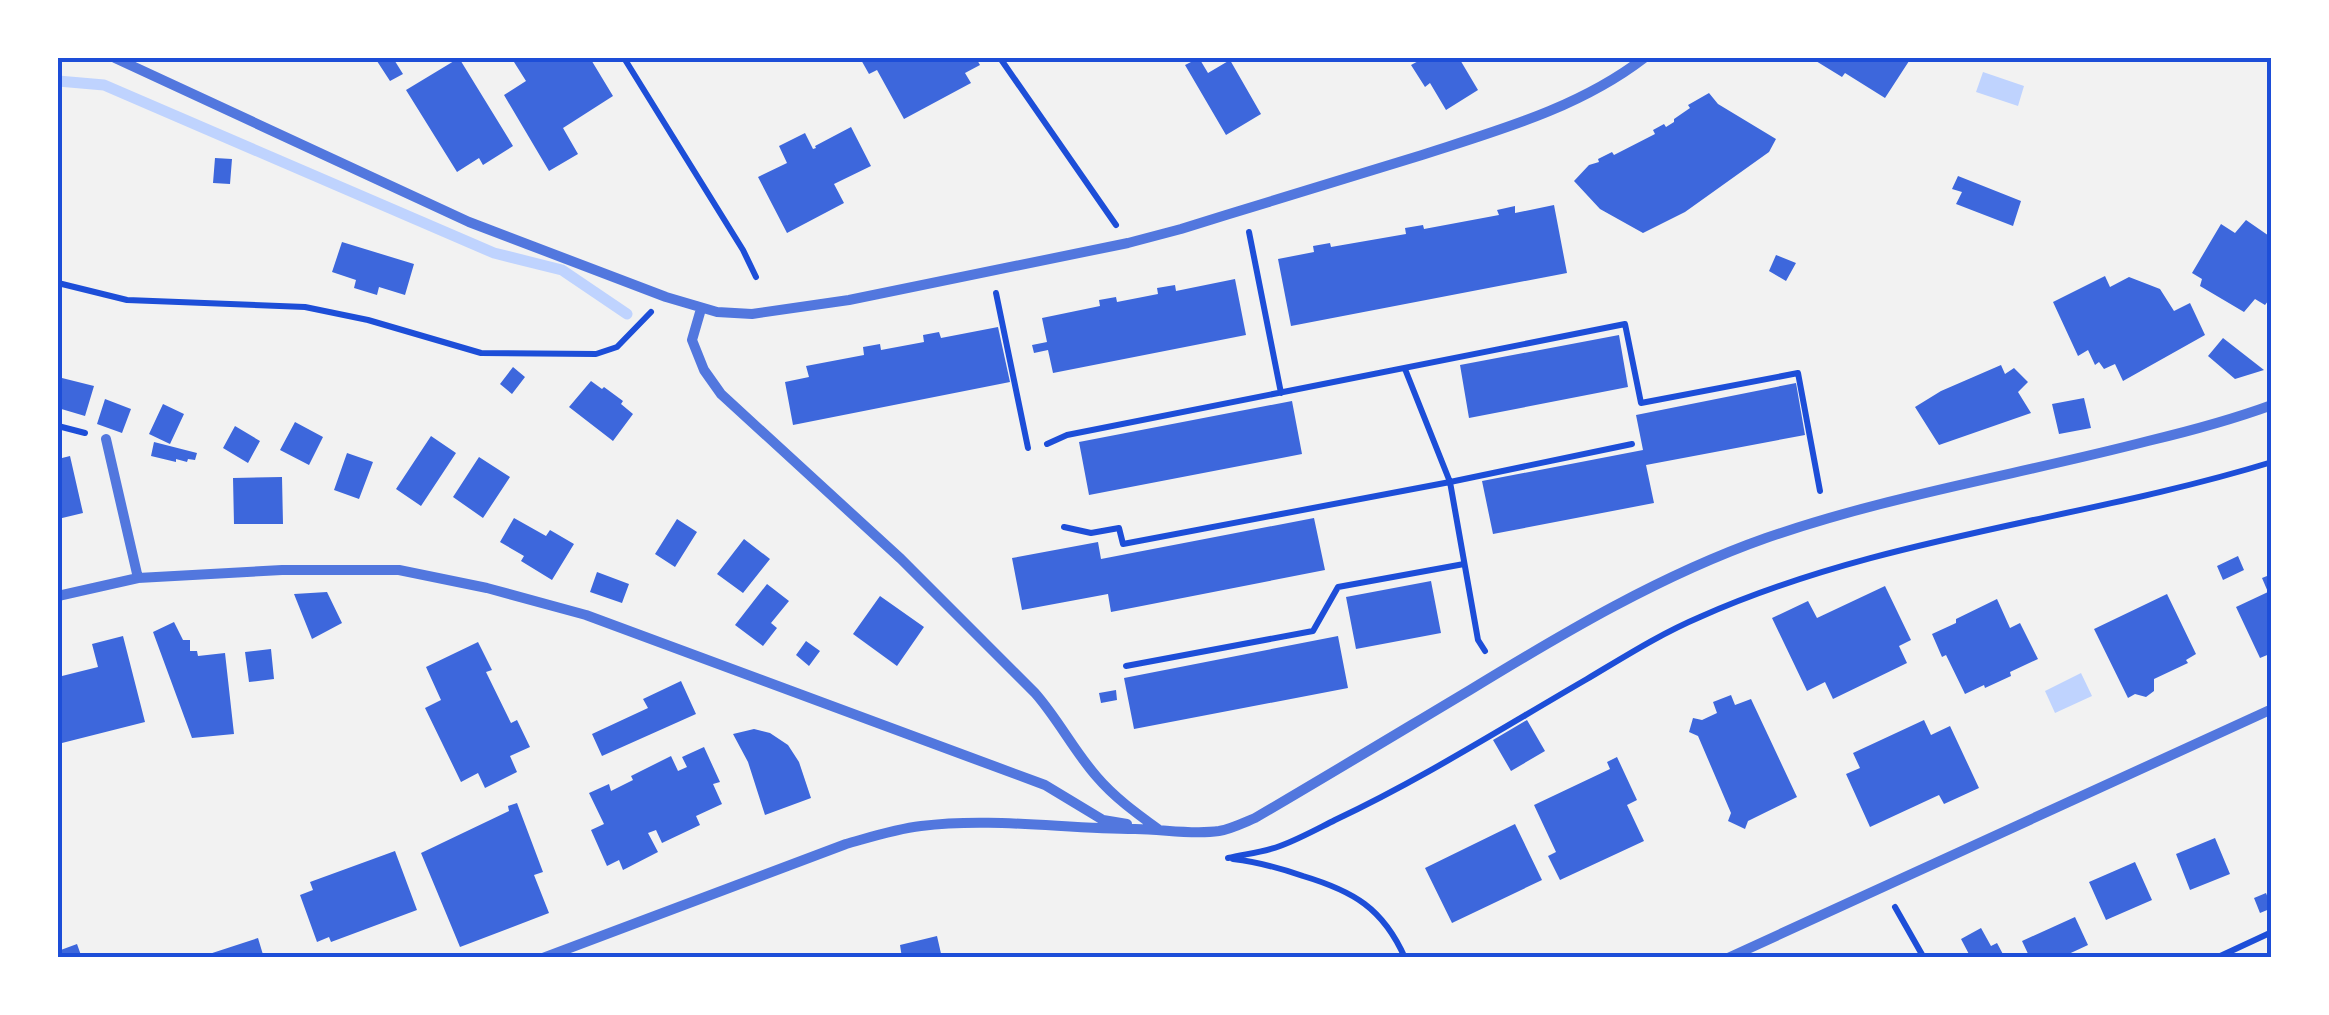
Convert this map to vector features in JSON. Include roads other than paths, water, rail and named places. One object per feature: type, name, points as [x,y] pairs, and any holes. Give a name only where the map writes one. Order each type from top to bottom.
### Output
[{"type":"street","points":[[115,58],[468,222],[702,310],[752,314],[848,300],[1128,242],[1512,126],[1574,101],[1644,58]]},
{"type":"street","points":[[702,310],[692,340],[704,370],[722,394],[901,559],[1054,714],[1093,773],[1112,794],[1158,829]]},
{"type":"street","points":[[58,596],[138,578],[282,570],[399,570],[487,588],[586,615],[1045,785],[1102,820],[1191,832],[1222,830],[1255,818],[1568,631],[1693,566],[1764,538],[1894,500],[2100,454],[2242,416],[2272,404]]},
{"type":"street","points":[[106,439],[138,578]]},
{"type":"street","points":[[1728,958],[2272,709]]},
{"type":"street","points":[[542,958],[887,832],[966,824],[1158,829]]},
{"type":"water","points":[[1983,72],[2024,86],[2018,106],[1976,92]]},
{"type":"water","points":[[2081,673],[2092,696],[2055,713],[2045,691]]},
{"type":"waterway","points":[[58,81],[104,85],[494,253],[562,270],[627,314]]}]
